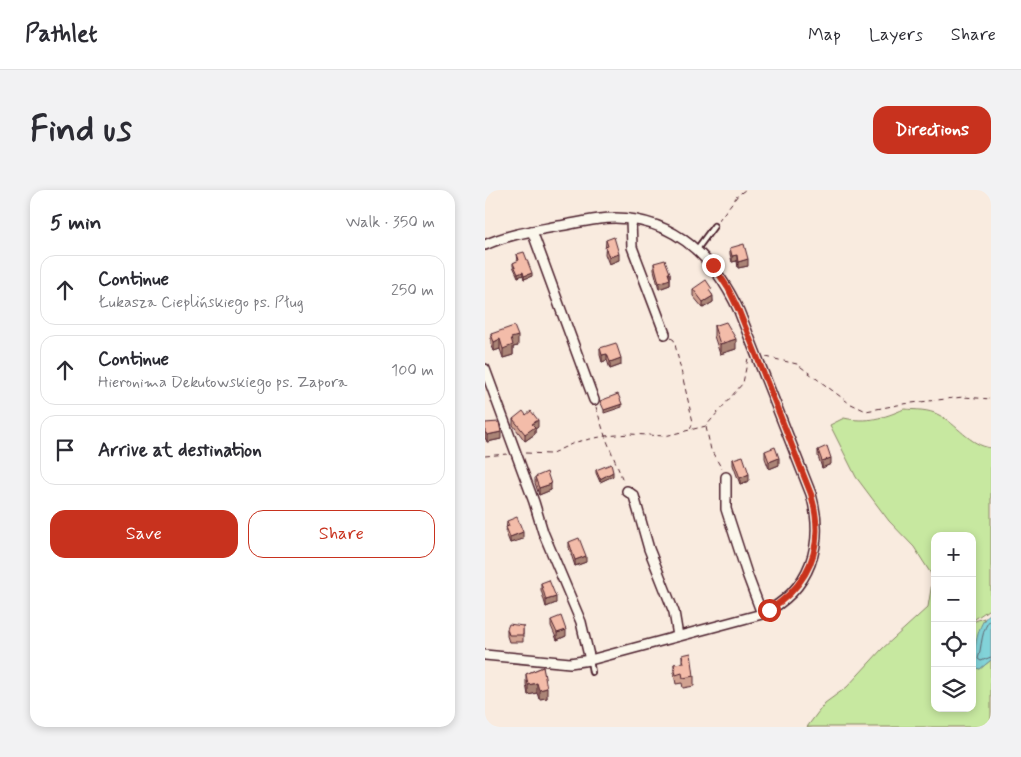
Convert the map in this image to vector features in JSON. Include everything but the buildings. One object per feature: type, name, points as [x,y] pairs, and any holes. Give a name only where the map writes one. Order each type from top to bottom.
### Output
[{"type":"street","points":[[485,245],[501,238],[532,231],[601,219],[631,220],[652,224],[671,232],[697,249],[713,265],[728,288],[811,494],[818,526],[813,560],[802,581],[782,602],[762,614],[590,660],[570,663],[485,655]]},
{"type":"street","points":[[631,220],[632,247],[665,334]]},
{"type":"street","points":[[532,231],[593,400]]},
{"type":"street","points":[[485,369],[517,453],[543,532],[581,622],[590,660]]},
{"type":"street","points":[[726,478],[726,509],[762,614]]},
{"type":"street","points":[[627,490],[634,496],[649,549],[673,612],[678,636]]},
{"type":"lane","points":[[697,249],[714,226]]},
{"type":"lane","points":[[590,660],[593,672]]},
{"type":"path","points":[[714,226],[738,195],[745,190]]},
{"type":"path","points":[[665,334],[673,340],[693,422],[690,431]]},
{"type":"path","points":[[485,456],[517,453],[550,454],[576,442],[605,436],[630,434],[665,436],[706,426],[743,383],[747,358],[755,354],[797,364],[849,403],[866,411],[903,404],[963,397],[991,399]]},
{"type":"path","points":[[593,400],[627,490]]},
{"type":"path","points":[[706,426],[711,450],[726,478]]},
{"type":"green space","points":[[904,409],[935,413],[976,443],[991,448],[991,608],[976,618],[976,532],[931,532],[931,574],[914,547],[889,521],[856,477],[830,425],[844,418],[875,419]]},
{"type":"green space","points":[[931,589],[931,712],[976,712],[976,668],[980,669],[991,660],[991,727],[807,727],[825,703],[847,687],[882,649],[928,607]]},
{"type":"green space","points":[[984,618],[976,654],[976,621]]},
{"type":"water","points":[[991,613],[991,660],[980,669],[976,668],[976,645],[979,630],[986,617]]},
{"type":"route","points":[[713,265],[728,288],[739,311],[817,512],[817,541],[813,560],[802,581],[794,591],[769,610]]}]
